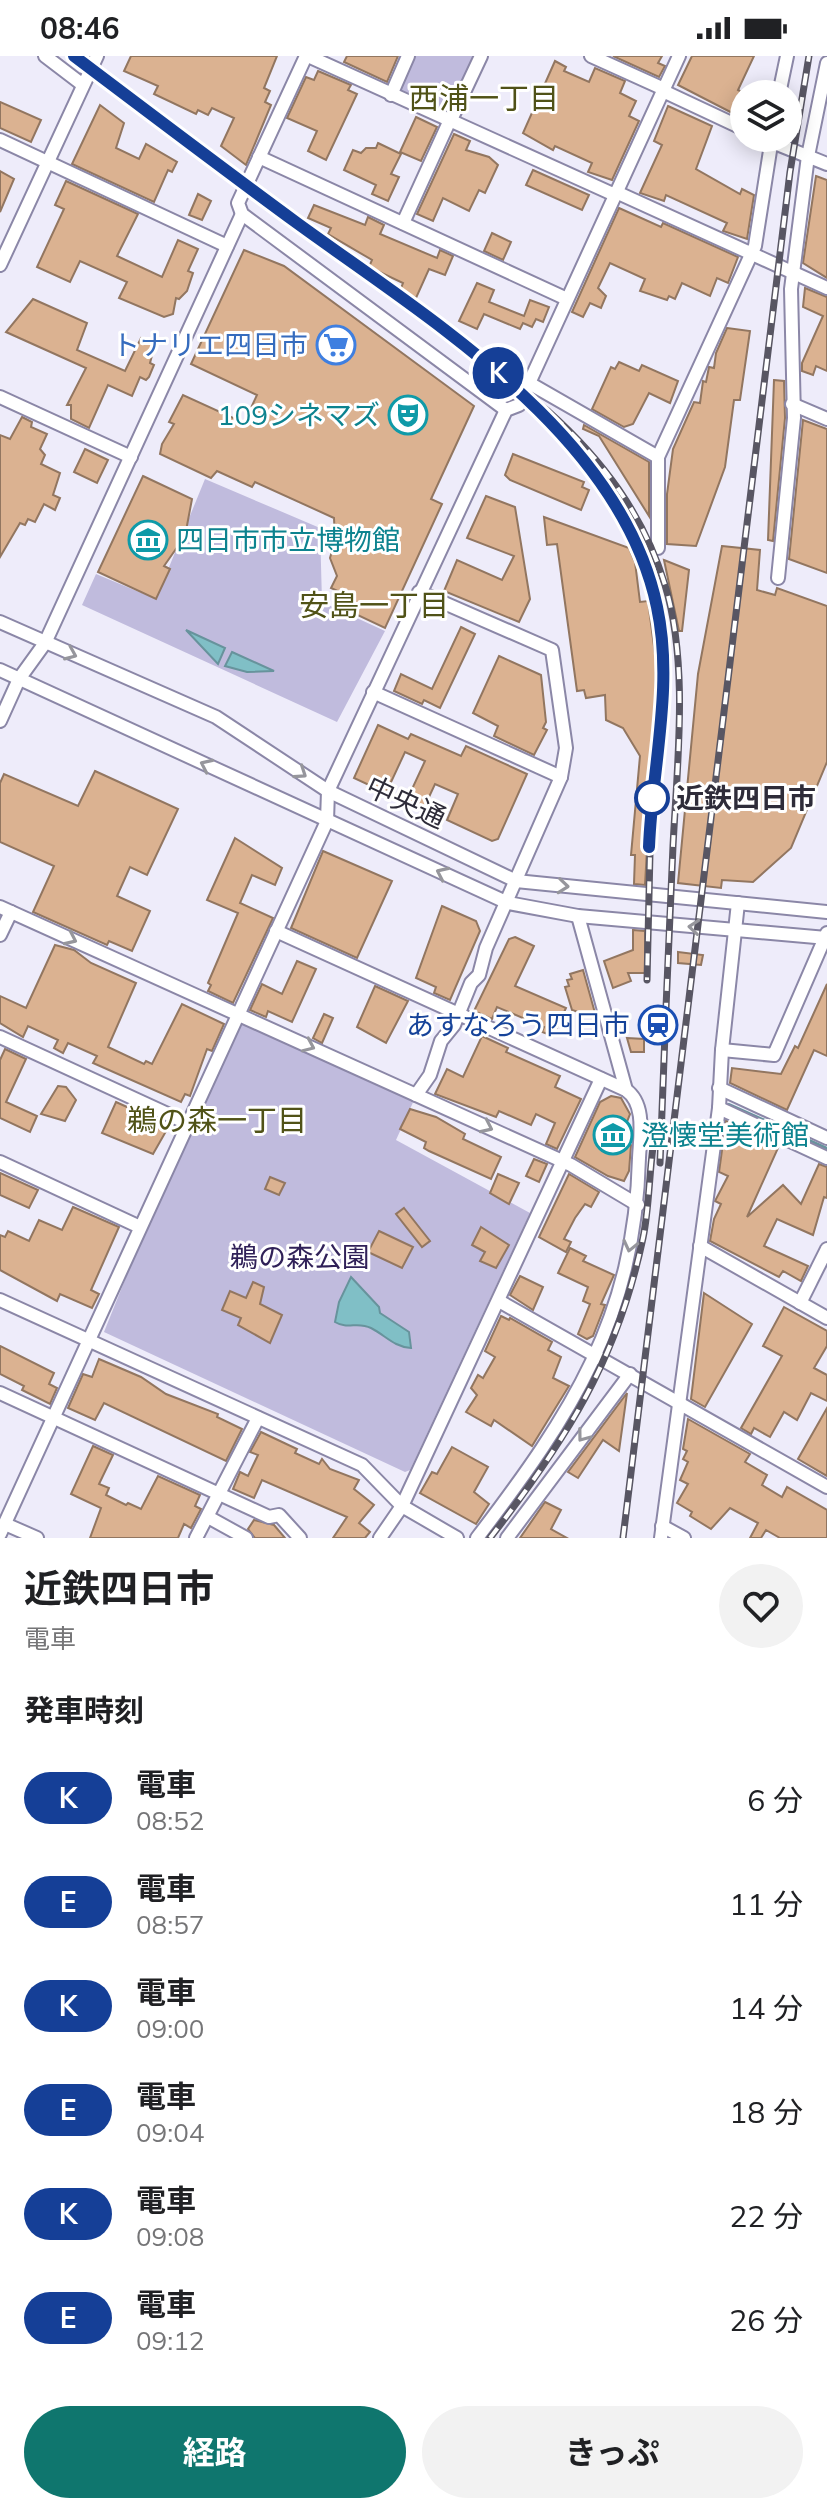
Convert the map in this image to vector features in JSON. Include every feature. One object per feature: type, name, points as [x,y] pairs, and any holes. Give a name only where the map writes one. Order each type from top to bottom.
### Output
[{"type":"street","points":[[45,56],[83,85]]},
{"type":"street","points":[[506,410],[242,214],[238,203],[307,56],[827,288]]},
{"type":"street","points":[[391,95],[408,56]]},
{"type":"street","points":[[403,223],[481,56]]},
{"type":"street","points":[[593,56],[730,122]]},
{"type":"street","points":[[37,1538],[2,1529],[327,821],[328,791],[373,692],[506,410],[519,405],[679,56]]},
{"type":"street","points":[[782,80],[787,56]]},
{"type":"street","points":[[0,265],[93,57]]},
{"type":"street","points":[[778,578],[792,404],[793,273],[808,156],[827,63]]},
{"type":"street","points":[[0,140],[227,246]]},
{"type":"street","points":[[658,548],[658,457],[752,254],[765,198],[768,152]]},
{"type":"street","points":[[799,152],[827,164]]},
{"type":"street","points":[[259,157],[567,299]]},
{"type":"street","points":[[0,721],[19,679],[45,643],[242,214]]},
{"type":"street","points":[[529,383],[658,457]]},
{"type":"street","points":[[0,397],[131,457]]},
{"type":"street","points":[[792,404],[827,419]]},
{"type":"street","points":[[416,1095],[430,1075],[441,1041],[454,1025],[457,1013],[479,975],[486,948],[561,777],[566,748],[552,650],[419,592]]},
{"type":"street","name":"中央通","points":[[0,622],[216,717],[328,791],[516,881],[827,912]]},
{"type":"street","name":"中央通","points":[[0,670],[508,903],[578,916],[826,936]]},
{"type":"street","points":[[373,692],[561,777]]},
{"type":"street","points":[[684,1538],[662,1532],[719,1108],[738,903]]},
{"type":"street","points":[[0,935],[5,909],[563,1162],[638,1205]]},
{"type":"street","points":[[578,916],[626,1090]]},
{"type":"street","points":[[276,931],[634,1095],[640,1115],[638,1205],[615,1306],[597,1357],[550,1438],[477,1538]]},
{"type":"street","points":[[722,1050],[774,1055],[826,936]]},
{"type":"street","points":[[0,1037],[187,1123]]},
{"type":"street","points":[[380,1538],[402,1506],[601,1079]]},
{"type":"street","points":[[719,1088],[827,1138]]},
{"type":"street","points":[[719,1108],[827,1158]]},
{"type":"street","points":[[0,1162],[140,1227]]},
{"type":"street","points":[[700,1246],[827,1318]]},
{"type":"street","points":[[800,1303],[827,1249]]},
{"type":"street","points":[[0,1300],[362,1465],[402,1506],[457,1538]]},
{"type":"street","points":[[499,1301],[827,1487]]},
{"type":"street","points":[[507,1538],[630,1374]]},
{"type":"street","points":[[0,1393],[269,1517],[279,1515],[300,1538]]},
{"type":"street","points":[[196,1538],[258,1418]]},
{"type":"street","points":[[208,1517],[246,1538]]},
{"type":"green space","points":[[413,56],[474,56],[450,108],[446,110],[399,89]]},
{"type":"green space","points":[[205,479],[320,528],[322,602],[385,631],[337,722],[82,605],[96,574],[156,599]]},
{"type":"green space","name":"鵜の森公園","points":[[247,1022],[415,1098],[396,1140],[530,1213],[410,1470],[405,1472],[104,1332],[145,1230],[240,1025]]},
{"type":"water","points":[[186,630],[225,648],[218,664]]},
{"type":"water","points":[[232,652],[274,671],[247,672],[225,666]]},
{"type":"water","points":[[351,1277],[379,1307],[380,1313],[409,1332],[411,1348],[395,1343],[366,1326],[335,1322],[339,1302]]},
{"type":"building","points":[[131,56],[277,56],[264,88],[270,91],[265,102],[271,105],[246,165],[221,146],[234,118],[212,108],[208,115],[198,110],[196,114],[154,94],[158,86],[124,71]]},
{"type":"building","points":[[347,56],[398,56],[387,82],[344,62]]},
{"type":"building","points":[[613,56],[662,56],[658,63],[665,66],[659,77]]},
{"type":"building","points":[[692,56],[754,56],[743,80],[730,80],[730,112],[678,85]]},
{"type":"building","points":[[555,61],[566,67],[564,71],[589,82],[595,68],[625,81],[620,93],[636,101],[629,116],[639,121],[612,180],[588,172],[592,163],[555,146],[553,150],[523,133]]},
{"type":"building","points":[[318,71],[351,85],[348,90],[357,94],[326,160],[308,151],[317,131],[287,118],[306,77],[314,80]]},
{"type":"building","points":[[0,102],[41,120],[31,142],[0,128]]},
{"type":"building","points":[[100,105],[124,123],[116,148],[139,159],[146,144],[177,162],[172,172],[168,170],[154,202],[72,164]]},
{"type":"building","points":[[668,106],[712,126],[696,169],[740,194],[742,189],[754,195],[747,239],[723,231],[727,223],[666,195],[664,201],[640,193],[662,145],[654,141]]},
{"type":"building","points":[[416,117],[437,127],[421,161],[400,152]]},
{"type":"building","points":[[454,134],[470,141],[466,150],[489,157],[498,165],[485,193],[479,190],[469,211],[443,198],[433,221],[417,214]]},
{"type":"building","points":[[378,143],[401,154],[391,174],[399,177],[388,201],[372,194],[376,185],[344,170],[353,150],[361,153],[366,148],[376,148]]},
{"type":"building","points":[[533,170],[589,195],[582,210],[526,185]]},
{"type":"building","points":[[0,171],[14,179],[0,212]]},
{"type":"building","points":[[816,176],[827,180],[827,278],[803,263]]},
{"type":"building","points":[[66,181],[138,214],[117,256],[162,277],[178,240],[198,249],[188,271],[193,273],[187,291],[179,299],[176,298],[173,314],[164,317],[119,298],[127,282],[80,261],[70,282],[37,267],[64,209],[55,205]]},
{"type":"building","points":[[198,194],[211,201],[202,220],[189,215]]},
{"type":"building","points":[[314,205],[365,225],[368,217],[384,225],[380,234],[437,258],[440,250],[453,256],[445,275],[429,269],[416,298],[400,291],[403,283],[369,267],[372,260],[328,234],[331,228],[308,218]]},
{"type":"building","points":[[619,208],[661,227],[663,223],[738,257],[728,283],[717,278],[710,296],[682,283],[675,299],[669,296],[667,300],[640,291],[645,279],[610,263],[598,288],[606,296],[601,308],[590,303],[583,317],[572,312]]},
{"type":"building","points":[[492,233],[511,242],[503,260],[484,251]]},
{"type":"building","points":[[244,250],[284,266],[474,406],[431,499],[442,504],[385,628],[349,611],[351,597],[331,588],[337,576],[330,558],[335,541],[334,518],[255,482],[252,487],[217,471],[211,478],[160,454],[162,444],[174,424],[169,422],[183,395],[244,423],[257,395],[191,364]]},
{"type":"building","points":[[477,283],[494,290],[489,302],[524,316],[530,300],[549,307],[543,322],[536,319],[532,327],[523,323],[520,329],[484,314],[477,329],[459,321]]},
{"type":"building","points":[[805,288],[827,297],[827,371],[816,366],[813,375],[802,371],[802,363],[823,316],[803,307]]},
{"type":"building","points":[[33,299],[87,323],[77,350],[125,371],[141,338],[155,344],[150,363],[154,365],[149,377],[146,380],[140,377],[132,396],[108,385],[89,428],[71,419],[71,405],[67,405],[86,368],[6,332]]},
{"type":"building","points":[[727,328],[750,331],[740,400],[734,400],[725,467],[696,546],[667,544],[667,494],[673,449],[694,402],[700,403],[703,381],[706,382],[709,367],[714,368],[716,353]]},
{"type":"building","points":[[619,362],[639,371],[642,365],[678,381],[670,403],[649,393],[633,424],[624,427],[592,409],[611,367],[615,369]]},
{"type":"building","points":[[774,380],[784,381],[785,418],[773,541],[768,540]]},
{"type":"building","points":[[22,417],[32,422],[31,427],[47,434],[40,449],[45,455],[41,464],[60,473],[53,495],[60,498],[55,510],[44,504],[35,522],[28,519],[25,525],[20,523],[0,557],[0,435],[10,439]]},
{"type":"building","points":[[803,420],[827,429],[827,573],[789,559]]},
{"type":"building","points":[[584,425],[649,462],[649,516],[599,436],[583,429]]},
{"type":"building","points":[[85,449],[108,460],[97,483],[74,472]]},
{"type":"building","points":[[513,454],[584,482],[582,487],[589,490],[581,510],[510,480],[505,475]]},
{"type":"building","name":"四日市市立博物館","points":[[143,476],[192,499],[185,536],[164,566],[170,569],[156,599],[98,572]]},
{"type":"building","points":[[486,496],[515,507],[530,599],[519,622],[444,591],[457,560],[502,580],[514,556],[467,538]]},
{"type":"building","points":[[544,517],[629,548],[635,562],[640,602],[648,601],[656,661],[645,885],[634,884],[635,855],[631,855],[640,756],[623,728],[606,720],[605,695],[586,698],[584,690],[577,691],[557,544],[547,545]]},
{"type":"building","points":[[722,546],[760,550],[757,590],[775,595],[777,588],[827,606],[827,762],[791,848],[753,882],[722,880],[721,888],[678,883],[698,674]]},
{"type":"building","points":[[664,560],[689,570],[682,631],[679,631]]},
{"type":"building","points":[[461,627],[475,634],[440,708],[424,700],[422,704],[394,691],[401,674],[432,689]]},
{"type":"building","points":[[499,656],[541,675],[546,722],[543,728],[547,730],[534,755],[494,736],[498,726],[473,713]]},
{"type":"building","points":[[378,725],[408,739],[411,734],[461,756],[466,746],[527,774],[498,839],[492,841],[447,820],[458,794],[435,784],[423,810],[406,802],[425,761],[405,752],[386,793],[354,778]]},
{"type":"building","points":[[95,771],[178,809],[147,875],[130,867],[117,896],[150,911],[132,951],[109,941],[107,945],[33,912],[54,866],[0,842],[0,783],[4,774],[78,806]]},
{"type":"building","points":[[235,838],[282,868],[275,885],[252,875],[240,903],[273,918],[233,1003],[208,991],[211,985],[208,983],[238,913],[207,900]]},
{"type":"building","points":[[323,851],[392,881],[357,958],[291,928]]},
{"type":"building","points":[[442,906],[476,921],[480,931],[450,1000],[434,993],[436,987],[416,978]]},
{"type":"building","points":[[633,930],[645,931],[645,973],[628,973],[631,981],[613,988],[604,961],[633,950]]},
{"type":"building","points":[[515,937],[534,946],[515,986],[566,1008],[553,1036],[542,1032],[544,1027],[497,1007],[492,1019],[474,1011],[509,939]]},
{"type":"building","points":[[55,945],[74,950],[91,963],[136,983],[108,1047],[144,1064],[146,1061],[152,1064],[182,1004],[224,1024],[212,1051],[207,1049],[190,1096],[185,1094],[181,1102],[93,1063],[97,1056],[68,1043],[63,1053],[54,1048],[58,1040],[28,1026],[23,1037],[0,1023],[0,996],[26,1008]]},
{"type":"building","points":[[678,952],[703,955],[701,965],[678,963]]},
{"type":"building","points":[[297,961],[316,969],[292,1022],[268,1011],[266,1017],[250,1010],[262,984],[282,994]]},
{"type":"building","points":[[583,970],[595,1013],[588,1015],[572,1010],[565,987],[569,986],[567,980],[572,979],[570,974]]},
{"type":"building","points":[[827,984],[827,1056],[814,1050],[787,1110],[730,1083],[732,1068],[781,1074],[795,1046],[798,1048]]},
{"type":"building","points":[[375,986],[408,1001],[386,1043],[357,1027]]},
{"type":"building","points":[[324,1014],[333,1018],[322,1043],[313,1038]]},
{"type":"building","points":[[482,1036],[508,1048],[506,1052],[560,1076],[555,1087],[581,1099],[557,1149],[546,1144],[555,1123],[536,1114],[531,1125],[499,1111],[496,1117],[435,1094],[447,1069],[463,1077]]},
{"type":"building","points":[[627,1038],[644,1039],[644,1052],[631,1052]]},
{"type":"building","points":[[5,1049],[26,1059],[6,1102],[37,1116],[30,1132],[0,1118],[0,1060]]},
{"type":"building","points":[[58,1086],[66,1087],[76,1100],[65,1121],[41,1114]]},
{"type":"building","points":[[611,1096],[621,1098],[630,1114],[620,1140],[631,1145],[629,1171],[624,1181],[608,1176],[575,1157],[600,1102]]},
{"type":"building","points":[[116,1102],[169,1126],[153,1154],[102,1133]]},
{"type":"building","points":[[410,1109],[436,1117],[465,1134],[463,1139],[501,1157],[491,1179],[429,1151],[424,1148],[426,1142],[400,1129]]},
{"type":"building","points":[[726,1121],[778,1148],[747,1217],[783,1185],[801,1204],[819,1164],[827,1167],[827,1198],[824,1197],[813,1235],[777,1219],[764,1246],[808,1266],[801,1281],[783,1271],[779,1277],[710,1241],[714,1219],[721,1204],[715,1201],[728,1176],[719,1172]]},
{"type":"building","points":[[534,1159],[547,1164],[539,1182],[526,1176]]},
{"type":"building","points":[[0,1173],[38,1190],[29,1208],[0,1195]]},
{"type":"building","points":[[498,1174],[519,1183],[509,1204],[490,1193]]},
{"type":"building","points":[[569,1174],[599,1192],[591,1207],[585,1204],[575,1218],[564,1239],[571,1242],[566,1252],[539,1237]]},
{"type":"building","points":[[270,1177],[285,1183],[279,1195],[265,1189]]},
{"type":"building","points":[[73,1207],[119,1227],[91,1290],[99,1294],[92,1308],[60,1294],[57,1301],[0,1270],[0,1235],[5,1237],[8,1231],[29,1241],[39,1220],[62,1230]]},
{"type":"building","points":[[404,1208],[430,1241],[422,1247],[396,1214]]},
{"type":"building","points":[[481,1227],[509,1245],[496,1268],[480,1261],[485,1252],[472,1245]]},
{"type":"building","points":[[379,1231],[413,1247],[402,1268],[368,1252]]},
{"type":"building","points":[[570,1248],[586,1256],[583,1261],[614,1275],[601,1304],[605,1305],[593,1336],[587,1339],[578,1334],[590,1304],[583,1301],[588,1287],[558,1273]]},
{"type":"building","points":[[520,1276],[543,1287],[533,1310],[510,1295]]},
{"type":"building","points":[[253,1282],[264,1287],[260,1304],[282,1315],[270,1343],[238,1325],[241,1318],[222,1310],[230,1291],[246,1298]]},
{"type":"building","points":[[704,1293],[752,1324],[705,1407],[691,1399]]},
{"type":"building","points":[[784,1307],[827,1331],[827,1346],[814,1368],[827,1375],[827,1401],[811,1393],[797,1420],[784,1412],[770,1437],[754,1428],[751,1434],[741,1428],[782,1356],[763,1346]]},
{"type":"building","points":[[501,1316],[552,1342],[548,1350],[561,1357],[553,1378],[569,1386],[532,1446],[494,1420],[491,1426],[466,1412],[477,1395],[471,1388],[478,1375],[483,1378],[495,1357],[485,1351]]},
{"type":"building","points":[[0,1346],[54,1373],[49,1384],[57,1388],[50,1404],[22,1390],[24,1386],[0,1374]]},
{"type":"building","points":[[99,1359],[141,1377],[166,1394],[218,1414],[217,1417],[242,1429],[226,1461],[104,1403],[95,1420],[68,1408],[83,1374],[92,1377]]},
{"type":"building","points":[[627,1393],[619,1451],[603,1440],[578,1478],[568,1472]]},
{"type":"building","points":[[827,1408],[827,1476],[798,1459]]},
{"type":"building","points":[[688,1419],[750,1454],[745,1462],[767,1475],[762,1485],[782,1497],[787,1487],[827,1510],[827,1538],[780,1538],[766,1530],[761,1538],[750,1538],[758,1523],[730,1508],[711,1529],[690,1516],[692,1512],[677,1503],[688,1484],[680,1480],[688,1462],[683,1459],[687,1451],[683,1449]]},
{"type":"building","points":[[261,1432],[297,1449],[295,1453],[319,1464],[322,1459],[330,1469],[359,1480],[354,1489],[374,1505],[359,1523],[370,1532],[365,1538],[333,1538],[347,1517],[262,1480],[254,1498],[233,1489],[240,1472],[248,1476],[258,1455],[250,1452]]},
{"type":"building","points":[[93,1446],[113,1455],[99,1484],[109,1488],[106,1495],[126,1505],[128,1503],[141,1509],[158,1476],[200,1495],[195,1506],[201,1509],[191,1528],[184,1524],[178,1538],[90,1538],[101,1508],[71,1494]]},
{"type":"building","points":[[452,1447],[488,1467],[474,1492],[489,1504],[476,1524],[420,1493],[432,1472],[437,1474]]},
{"type":"building","points":[[545,1502],[561,1510],[551,1529],[567,1538],[520,1538]]},
{"type":"building","points":[[254,1520],[274,1525],[285,1538],[255,1538],[248,1529]]},
{"type":"waterway","points":[[729,1105],[827,1149]]},
{"type":"railway","points":[[74,56],[548,411],[603,469],[633,512],[665,585],[677,648],[679,681],[679,749],[660,1163]]},
{"type":"railway","points":[[623,1538],[790,172],[809,56]]},
{"type":"railway","points":[[593,471],[623,517]]},
{"type":"railway","points":[[640,549],[657,606],[663,644],[663,701],[651,810],[647,980]]},
{"type":"railway","points":[[490,1538],[565,1432],[603,1361],[619,1323],[643,1238],[653,1147]]},
{"type":"train","name":"K","points":[[74,56],[498,373],[596,474],[640,550],[657,606],[663,644],[663,701],[649,847]]},
{"type":"place","name":"トナリエ四日市","points":[[336,345]]},
{"type":"place","name":"109シネマズ","points":[[408,415]]},
{"type":"place","name":"四日市市立博物館","points":[[148,540]]},
{"type":"place","name":"近鉄四日市","points":[[652,798]]},
{"type":"place","name":"あすなろう四日市","points":[[658,1025]]},
{"type":"place","name":"澄懐堂美術館","points":[[613,1135]]},
{"type":"district","name":"西浦一丁目","points":[[484,99]]},
{"type":"district","name":"安島一丁目","points":[[374,606]]},
{"type":"district","name":"鵜の森一丁目","points":[[217,1121]]}]
